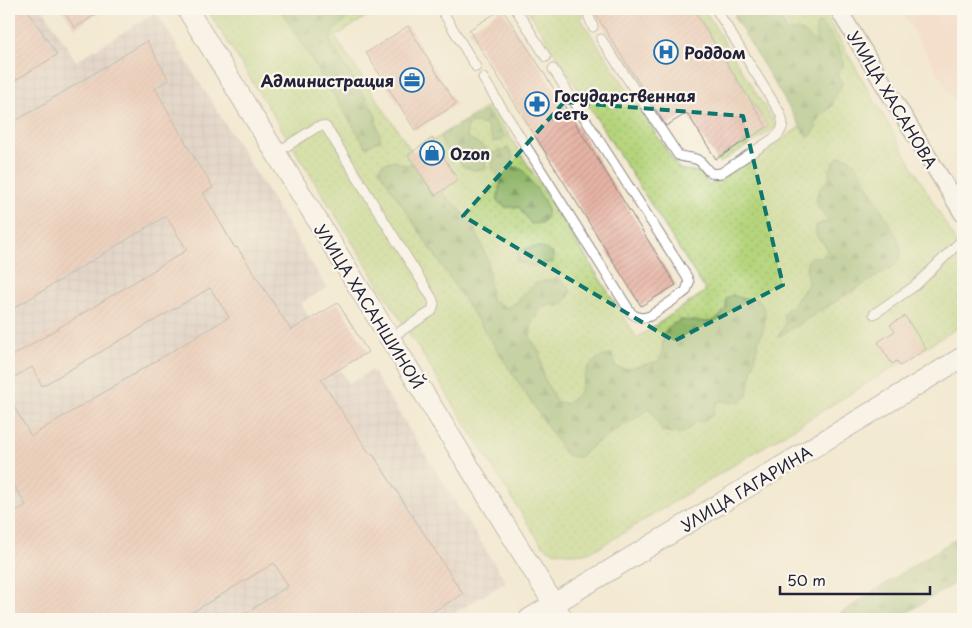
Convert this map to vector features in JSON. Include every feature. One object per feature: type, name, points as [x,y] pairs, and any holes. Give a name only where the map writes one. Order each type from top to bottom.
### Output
[{"type":"street","name":"УЛИЦА ХАСАНШИНОЙ","points":[[187,9],[558,612]]},
{"type":"street","name":"УЛИЦА ХАСАНОВА","points":[[838,9],[963,214]]},
{"type":"street","name":"УЛИЦА ГАГАРИНА","points":[[529,619],[558,612],[963,357]]},
{"type":"lane","points":[[441,9],[476,67]]},
{"type":"lane","points":[[516,9],[546,57]]},
{"type":"lane","points":[[591,9],[589,17],[593,27]]},
{"type":"lane","points":[[601,39],[678,155],[683,158],[698,160],[708,172],[721,173],[777,136],[782,131],[784,125],[780,113],[716,9]]},
{"type":"lane","points":[[483,78],[631,313],[645,318],[686,291],[689,282],[553,69]]},
{"type":"lane","points":[[275,153],[317,127],[326,128],[432,298],[434,303],[432,311],[389,338]]},
{"type":"lane","points":[[874,314],[916,285],[963,239]]},
{"type":"highlighted area","points":[[564,102],[743,116],[783,285],[674,341],[463,216]]},
{"type":"shaded area","points":[[9,9],[43,9],[76,61],[156,12],[327,288],[301,303],[349,384],[372,370],[506,582],[444,619],[9,619]]},
{"type":"shaded area","points":[[900,9],[963,9],[963,115]]},
{"type":"green space","points":[[207,9],[378,9],[335,37],[413,153],[490,105],[637,338],[706,291],[527,9],[584,9],[581,19],[679,169],[700,172],[709,186],[834,105],[779,9],[822,9],[963,254],[963,322],[959,327],[602,546],[590,552],[576,554],[552,551],[542,545],[528,524]]},
{"type":"green space","points":[[280,9],[346,9],[345,21],[334,30],[330,42],[375,113],[381,140],[366,147]]},
{"type":"green space","points":[[693,9],[704,9],[777,127],[720,163],[716,160],[768,127]]},
{"type":"green space","points":[[738,9],[776,9],[789,32],[797,30],[803,32],[814,41],[816,40],[816,26],[819,23],[827,30],[835,42],[843,61],[843,66],[837,75],[842,83],[831,107],[817,122],[811,136],[807,136],[803,131],[735,18]]},
{"type":"green space","points":[[487,111],[505,137],[500,141],[493,141],[486,125],[475,123],[467,125],[467,138],[486,149],[486,169],[474,170],[462,166],[459,157],[444,147],[441,137],[446,131]]},
{"type":"green space","points":[[508,148],[513,157],[512,166],[523,170],[547,207],[547,215],[543,223],[531,224],[519,207],[505,207],[497,201],[501,179],[492,168],[493,153]]},
{"type":"green space","points":[[839,156],[849,158],[857,166],[899,241],[900,257],[895,265],[778,337],[786,322],[783,316],[787,309],[793,306],[808,284],[806,267],[808,260],[812,256],[821,257],[826,254],[827,248],[816,235],[816,225],[829,223],[818,205],[817,195],[823,185],[830,179],[829,170]]},
{"type":"green space","points":[[394,160],[408,165],[422,161],[445,196],[458,207],[475,229],[488,261],[491,300],[507,308],[517,302],[536,283],[557,278],[570,287],[570,295],[561,306],[544,305],[532,321],[530,337],[540,354],[543,376],[556,401],[566,404],[579,393],[588,367],[599,358],[612,354],[616,367],[627,369],[659,361],[662,353],[663,334],[670,326],[681,320],[709,322],[719,318],[726,308],[726,299],[732,295],[744,299],[758,299],[765,311],[764,327],[758,343],[747,396],[741,401],[735,402],[722,400],[715,405],[713,415],[704,421],[695,422],[687,430],[680,433],[662,431],[651,411],[648,410],[592,446],[580,457],[566,455],[379,170],[383,164]]},
{"type":"green space","points":[[541,247],[553,254],[553,262],[533,266],[516,262],[519,251]]},
{"type":"green space","points":[[963,534],[963,578],[897,619],[832,619],[869,594]]},
{"type":"building","points":[[9,9],[27,9],[57,55],[9,84]]},
{"type":"building","points":[[62,9],[104,9],[75,28]]},
{"type":"building","points":[[502,9],[676,285],[641,306],[469,30]]},
{"type":"building","points":[[597,9],[693,9],[767,127],[716,159],[687,113],[666,126],[596,15]]},
{"type":"building","points":[[408,26],[456,104],[415,130],[366,53]]},
{"type":"building","points":[[147,41],[169,80],[155,88],[213,188],[203,193],[235,248],[237,247],[291,330],[338,303],[368,352],[321,380],[370,454],[372,453],[463,594],[420,619],[237,619],[288,586],[274,563],[181,619],[9,619],[9,515],[26,505],[9,478],[9,398],[31,436],[229,317],[210,288],[42,386],[32,367],[9,380],[9,358],[187,250],[166,216],[9,311],[9,125]]},
{"type":"building","points":[[432,138],[458,180],[435,196],[408,155]]},
{"type":"building","points":[[905,316],[926,349],[900,366],[897,361],[892,364],[878,342],[895,331],[890,325]]},
{"type":"place","name":"Роддом","points":[[666,52]]},
{"type":"place","name":"Администрация","points":[[412,80]]},
{"type":"place","name":"Государственная сеть","points":[[537,104]]},
{"type":"place","name":"Ozon","points":[[432,153]]}]
